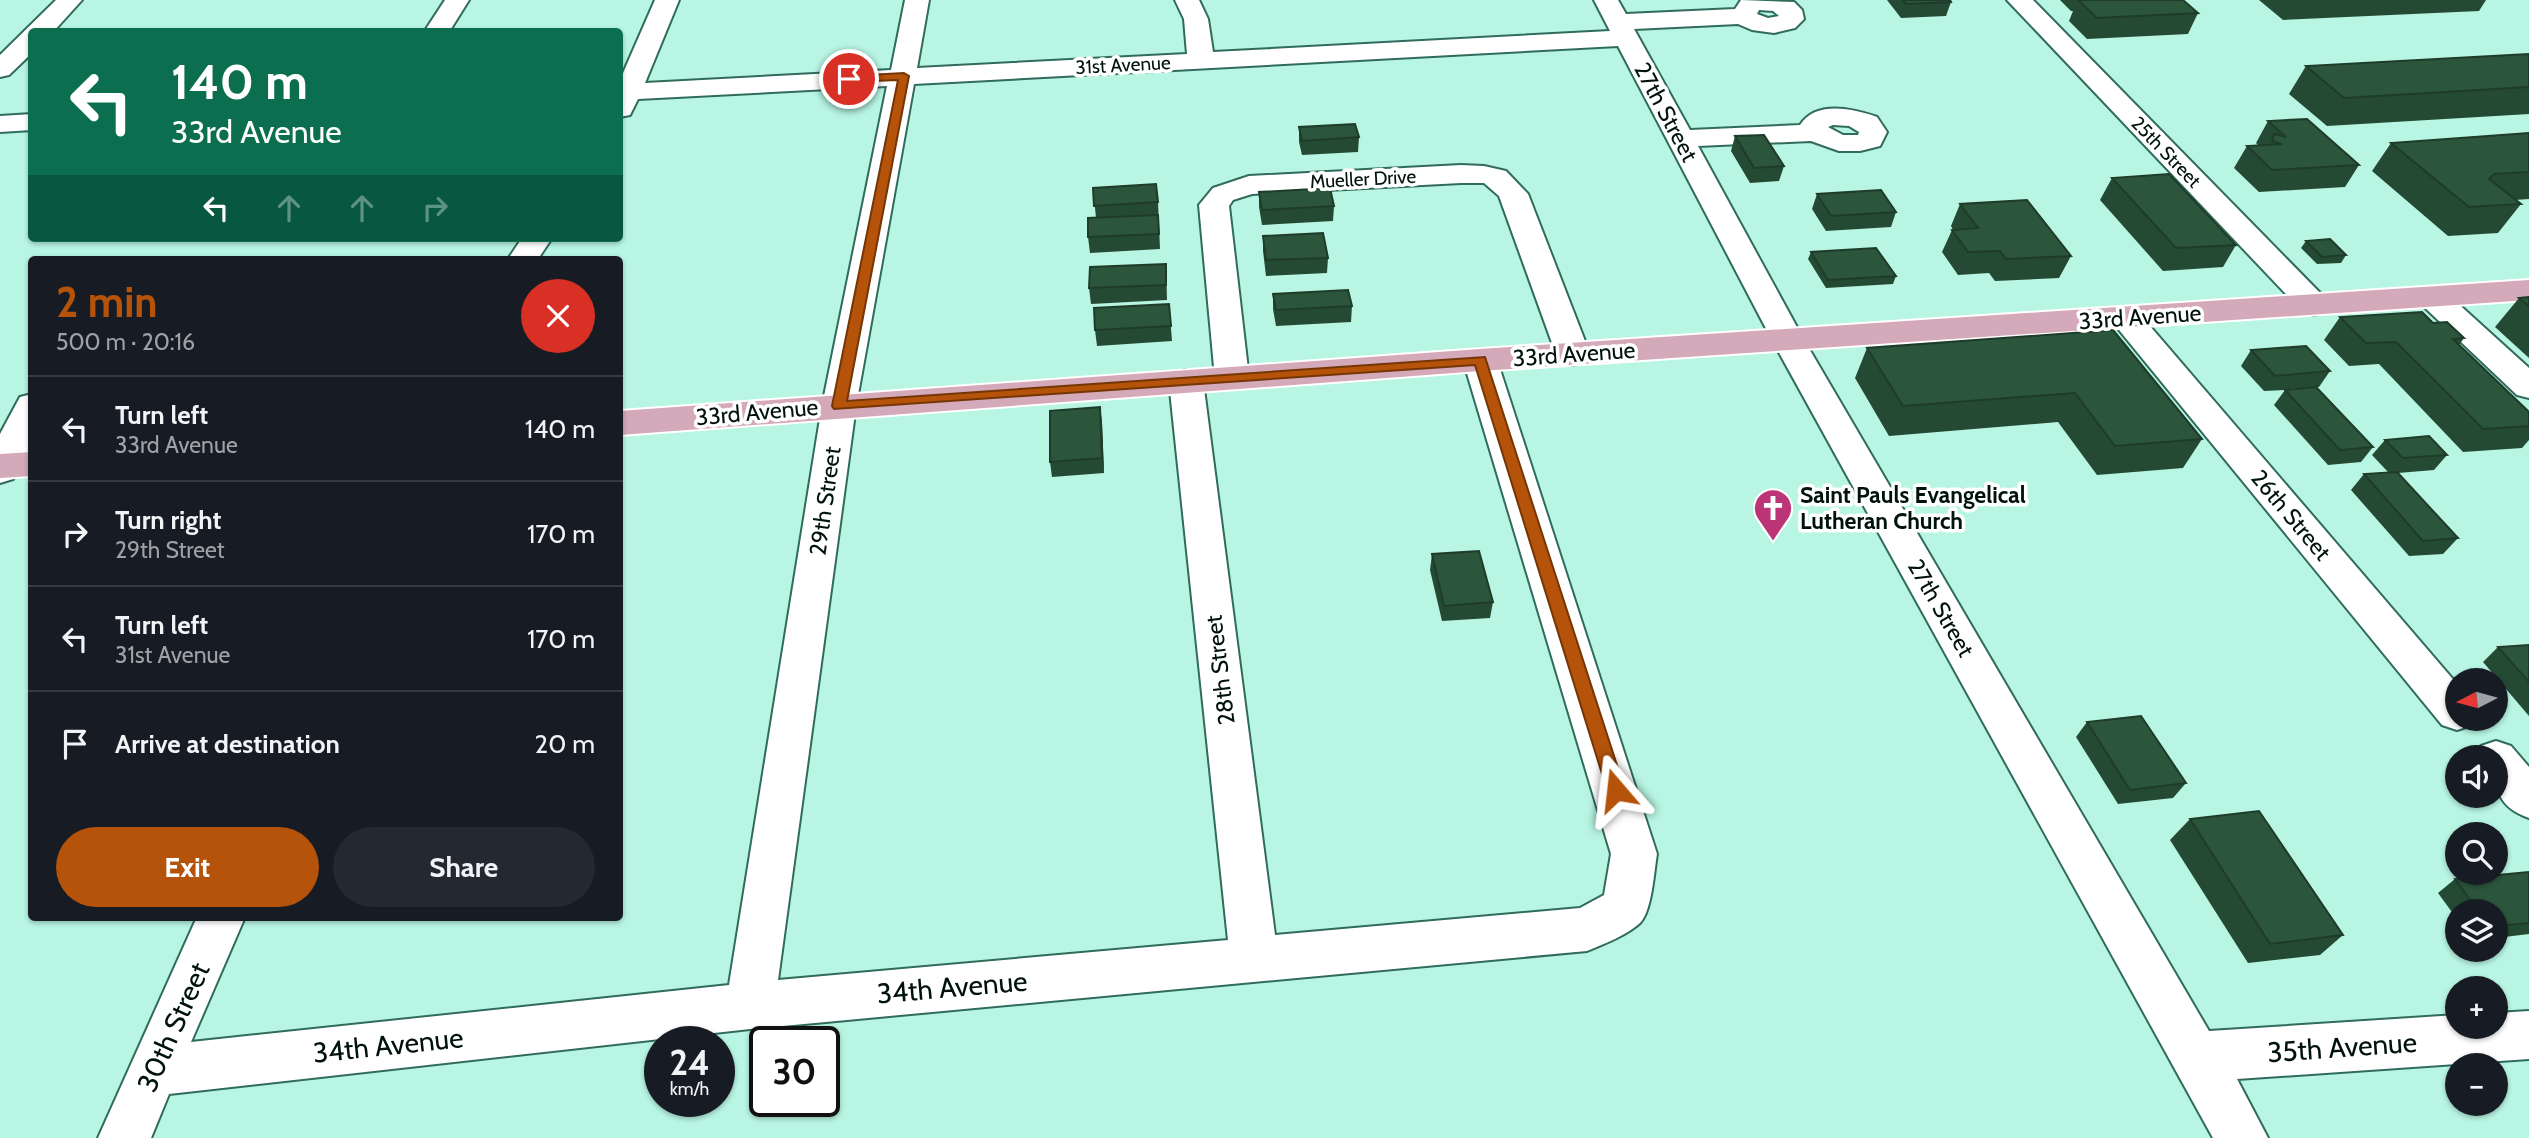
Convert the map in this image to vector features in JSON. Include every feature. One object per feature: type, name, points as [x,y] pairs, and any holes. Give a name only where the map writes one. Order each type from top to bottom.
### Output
[{"type":"main road","name":"33rd Avenue","points":[[623,423],[1480,360],[2529,290]]},
{"type":"street","points":[[43,28],[69,1],[97,0]]},
{"type":"street","points":[[439,28],[457,0]]},
{"type":"street","points":[[623,95],[667,0]]},
{"type":"street","name":"29th Street","points":[[750,1006],[839,406],[917,0]]},
{"type":"street","points":[[1187,0],[1196,19],[1201,61]]},
{"type":"street","name":"25th Street","points":[[2019,0],[2314,305]]},
{"type":"street","name":"31st Avenue","points":[[623,97],[904,76],[1201,61],[1617,20],[1743,16]]},
{"type":"street","name":"27th Street","points":[[1617,20],[1788,340],[2242,1138]]},
{"type":"street","points":[[0,69],[28,42]]},
{"type":"street","points":[[0,124],[28,122]]},
{"type":"street","points":[[1681,139],[1815,132]]},
{"type":"street","name":"Mueller Drive","points":[[1232,378],[1214,205],[1223,194],[1249,185],[1461,174],[1490,174],[1502,179],[1513,194],[1573,354]]},
{"type":"street","points":[[2432,297],[2529,387]]},
{"type":"street","name":"26th Street","points":[[2126,318],[2445,699]]},
{"type":"street","name":"34th Avenue","points":[[154,1071],[750,1006],[1587,929],[1625,907],[1634,854],[1480,360]]},
{"type":"street","name":"28th Street","points":[[1186,381],[1254,959]]},
{"type":"street","points":[[8,467],[28,415]]},
{"type":"street","points":[[2508,774],[2529,799]]},
{"type":"street","name":"30th Street","points":[[124,1138],[219,921]]},
{"type":"street","name":"35th Avenue","points":[[2196,1057],[2529,1035]]},
{"type":"building","points":[[1903,0],[1950,0],[1951,2],[1906,4]]},
{"type":"building","points":[[2078,0],[2183,0],[2198,13],[2097,18]]},
{"type":"building","points":[[2529,54],[2529,87],[2344,98],[2306,66]]},
{"type":"building","points":[[2307,119],[2359,165],[2272,170],[2247,146],[2282,144],[2272,141],[2274,134],[2286,137],[2268,121]]},
{"type":"building","points":[[1355,124],[1359,137],[1302,141],[1299,127]]},
{"type":"building","points":[[2529,133],[2529,172],[2494,174],[2489,179],[2521,204],[2469,207],[2391,143]]},
{"type":"building","points":[[1764,135],[1784,166],[1754,168],[1735,136]]},
{"type":"building","points":[[2169,174],[2236,245],[2176,248],[2112,178]]},
{"type":"building","points":[[1156,184],[1158,202],[1094,206],[1093,188]]},
{"type":"building","points":[[1330,188],[1334,206],[1262,210],[1259,192]]},
{"type":"building","points":[[1881,190],[1896,212],[1831,216],[1817,194]]},
{"type":"building","points":[[2027,200],[2071,256],[2006,259],[2000,251],[1968,252],[1952,230],[1978,228],[1960,204]]},
{"type":"building","points":[[1158,215],[1159,234],[1088,237],[1088,218]]},
{"type":"building","points":[[1323,233],[1328,258],[1266,260],[1263,236]]},
{"type":"building","points":[[2330,239],[2346,255],[2322,257],[2306,241]]},
{"type":"building","points":[[1876,248],[1896,276],[1828,280],[1811,252]]},
{"type":"building","points":[[1166,264],[1166,285],[1089,288],[1090,267]]},
{"type":"building","points":[[1348,290],[1352,306],[1276,310],[1273,294]]},
{"type":"building","points":[[2529,297],[2529,306],[2519,298]]},
{"type":"building","points":[[1169,304],[1171,326],[1095,330],[1094,308]]},
{"type":"building","points":[[2422,312],[2433,323],[2447,322],[2464,338],[2453,339],[2529,412],[2529,426],[2483,429],[2396,342],[2366,343],[2340,317]]},
{"type":"building","points":[[2113,330],[2202,439],[2115,446],[2075,393],[1903,406],[1867,348]]},
{"type":"building","points":[[2306,346],[2330,371],[2275,376],[2251,350]]},
{"type":"building","points":[[2316,387],[2373,447],[2340,450],[2285,390]]},
{"type":"building","points":[[1100,407],[1102,458],[1050,462],[1050,411]]},
{"type":"building","points":[[2429,436],[2447,455],[2403,458],[2385,440]]},
{"type":"building","points":[[2397,472],[2458,538],[2423,541],[2364,474]]},
{"type":"building","points":[[1479,551],[1493,602],[1444,606],[1432,554]]},
{"type":"building","points":[[2529,645],[2529,682],[2498,647]]},
{"type":"building","points":[[2141,716],[2186,783],[2130,790],[2087,722]]},
{"type":"building","points":[[2259,811],[2343,935],[2270,944],[2190,819]]},
{"type":"building","points":[[2529,872],[2529,923],[2508,925],[2508,899],[2470,899],[2459,885],[2508,885],[2508,874]]},
{"type":"place","name":"Saint Pauls Evangelical Lutheran Church","points":[[1773,542]]},
{"type":"route","points":[[849,79],[904,76],[839,406],[1480,360],[1616,790]]}]
